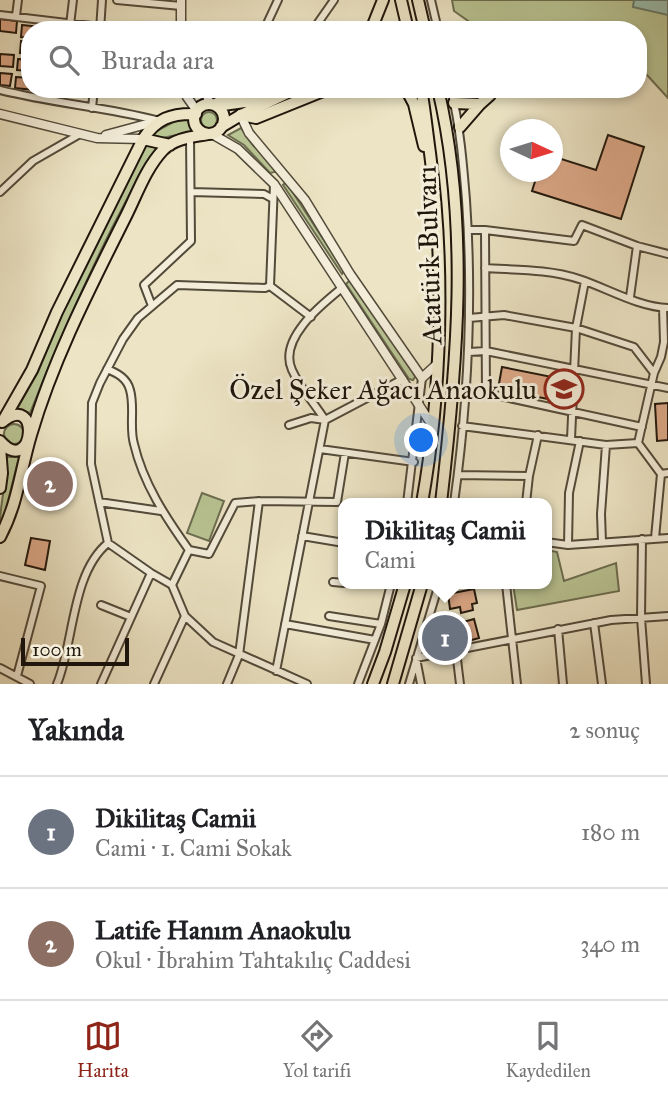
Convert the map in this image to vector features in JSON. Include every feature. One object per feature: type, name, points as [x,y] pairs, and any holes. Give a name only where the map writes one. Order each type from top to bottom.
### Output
[{"type":"main road","points":[[375,21],[383,0]]},
{"type":"main road","points":[[401,0],[406,21]]},
{"type":"main road","points":[[418,0],[423,21]]},
{"type":"main road","points":[[214,132],[201,131],[196,125],[197,112],[203,106],[262,98]]},
{"type":"main road","points":[[237,101],[256,118],[306,98]]},
{"type":"main road","points":[[411,98],[420,136],[431,161]]},
{"type":"main road","name":"Atatürk Bulvarı","points":[[422,98],[439,236],[440,279],[432,425],[423,498]]},
{"type":"main road","name":"Atatürk Bulvarı","points":[[440,98],[453,176],[457,229],[457,319],[451,421],[442,498]]},
{"type":"main road","points":[[460,127],[487,98]]},
{"type":"main road","points":[[0,537],[12,513],[30,438],[61,352],[149,171],[170,145],[214,132],[237,101]]},
{"type":"main road","points":[[454,103],[480,104]]},
{"type":"main road","points":[[213,105],[224,117],[214,132]]},
{"type":"main road","points":[[2,422],[32,370],[57,312],[143,139],[158,121],[183,113],[197,112]]},
{"type":"main road","points":[[143,139],[170,145]]},
{"type":"main road","points":[[457,319],[469,318]]},
{"type":"main road","points":[[0,441],[7,447],[18,449],[30,438],[28,424],[22,418],[13,416],[2,422]]},
{"type":"main road","points":[[0,447],[0,488]]},
{"type":"main road","points":[[373,684],[404,589]]},
{"type":"main road","points":[[393,684],[421,589]]},
{"type":"street","points":[[16,16],[18,0]]},
{"type":"street","points":[[70,21],[73,0]]},
{"type":"street","points":[[101,21],[102,0]]},
{"type":"street","points":[[117,0],[181,3],[181,21]]},
{"type":"street","points":[[268,21],[278,0]]},
{"type":"street","points":[[319,21],[334,0]]},
{"type":"street","points":[[431,0],[436,21]]},
{"type":"street","points":[[0,15],[16,16],[30,21]]},
{"type":"street","points":[[0,90],[21,95]]},
{"type":"street","points":[[32,98],[117,110],[158,121]]},
{"type":"street","points":[[92,108],[93,98]]},
{"type":"street","points":[[188,98],[197,112]]},
{"type":"street","points":[[210,98],[213,105]]},
{"type":"street","points":[[453,98],[460,127],[468,230],[469,318],[469,352],[455,498]]},
{"type":"street","points":[[237,101],[249,133],[285,173],[422,378],[408,498]]},
{"type":"street","points":[[0,114],[97,138],[143,139]]},
{"type":"street","points":[[97,138],[158,121]]},
{"type":"street","points":[[214,132],[238,149],[274,184],[432,425]]},
{"type":"street","points":[[0,192],[33,161],[80,134]]},
{"type":"street","points":[[152,306],[144,285],[191,241],[190,137]]},
{"type":"street","points":[[270,286],[274,184],[285,173]]},
{"type":"street","points":[[191,192],[264,194],[273,199]]},
{"type":"street","points":[[468,230],[574,241],[582,225],[637,246],[668,254]]},
{"type":"street","points":[[485,230],[486,393]]},
{"type":"street","points":[[630,297],[637,246]]},
{"type":"street","points":[[485,268],[544,272],[585,281],[665,308],[664,342],[638,443]]},
{"type":"street","points":[[275,671],[326,420],[291,369],[290,352],[295,336],[351,274]]},
{"type":"street","points":[[571,439],[576,328],[585,281]]},
{"type":"street","points":[[270,286],[177,285],[138,318],[123,339],[92,403],[91,464],[108,543],[172,585],[185,616],[213,642],[306,684]]},
{"type":"street","points":[[270,286],[311,317]]},
{"type":"street","points":[[469,318],[504,315],[576,328],[634,347],[654,373]]},
{"type":"street","points":[[469,352],[486,351],[668,388]]},
{"type":"street","points":[[422,378],[436,365]]},
{"type":"street","points":[[107,369],[120,374],[130,390],[134,446],[161,511],[189,550],[209,554],[235,503],[337,502],[345,453]]},
{"type":"street","points":[[289,425],[310,418],[326,420],[404,379]]},
{"type":"street","points":[[465,394],[486,393],[642,427]]},
{"type":"street","points":[[463,426],[606,444],[638,443]]},
{"type":"street","points":[[527,498],[538,435]]},
{"type":"street","points":[[568,545],[569,493],[580,441]]},
{"type":"street","points":[[638,443],[664,474],[655,538]]},
{"type":"street","points":[[602,542],[601,514],[606,444]]},
{"type":"street","points":[[320,449],[414,462]]},
{"type":"street","points":[[458,475],[529,476]]},
{"type":"street","points":[[227,684],[239,655],[259,501]]},
{"type":"street","points":[[99,502],[161,511]]},
{"type":"street","points":[[302,536],[338,542]]},
{"type":"street","points":[[552,543],[568,545],[668,538]]},
{"type":"street","points":[[642,539],[641,618],[646,684]]},
{"type":"street","points":[[57,684],[78,595],[98,551],[108,543]]},
{"type":"street","points":[[172,585],[189,550]]},
{"type":"street","points":[[101,684],[151,573]]},
{"type":"street","points":[[0,576],[41,586],[17,676]]},
{"type":"street","points":[[333,582],[338,582]]},
{"type":"street","points":[[358,684],[381,624],[390,589]]},
{"type":"street","points":[[409,684],[437,589]]},
{"type":"street","points":[[507,589],[517,684]]},
{"type":"street","points":[[100,605],[131,617]]},
{"type":"street","points":[[329,615],[381,624]]},
{"type":"street","points":[[154,684],[185,616]]},
{"type":"street","points":[[416,658],[594,623],[668,617]]},
{"type":"street","points":[[594,623],[602,684]]},
{"type":"street","points":[[285,624],[374,640]]},
{"type":"street","points":[[558,629],[563,684]]},
{"type":"street","points":[[456,651],[460,684]]},
{"type":"street","points":[[416,658],[421,684]]},
{"type":"street","points":[[0,668],[30,684]]},
{"type":"shaded area","points":[[452,0],[668,0],[668,98],[647,75],[647,21],[468,21],[454,11]]},
{"type":"shaded area","points":[[634,0],[668,0],[668,15],[633,7]]},
{"type":"shaded area","points":[[209,112],[215,114],[215,126],[209,128],[203,126],[201,120],[203,114]]},
{"type":"shaded area","points":[[188,117],[195,131],[158,139],[152,136],[177,120]]},
{"type":"shaded area","points":[[241,128],[276,169],[275,172],[270,173],[244,145],[228,135]]},
{"type":"shaded area","points":[[146,145],[160,146],[134,187],[100,253],[30,413],[17,409],[38,372],[61,316]]},
{"type":"shaded area","points":[[286,182],[344,271],[342,274],[283,185]]},
{"type":"shaded area","points":[[350,280],[414,374],[413,380],[409,379],[346,284]]},
{"type":"shaded area","points":[[14,424],[21,427],[24,434],[21,441],[14,444],[7,441],[4,434],[7,427]]},
{"type":"shaded area","points":[[7,457],[19,457],[0,524],[6,474]]},
{"type":"shaded area","points":[[202,493],[224,501],[209,541],[187,533]]},
{"type":"shaded area","points":[[552,551],[557,552],[564,581],[616,563],[619,591],[517,610],[514,589],[552,589]]},
{"type":"building","points":[[0,19],[17,21],[16,33],[0,31]]},
{"type":"building","points":[[0,54],[14,55],[13,67],[0,66]]},
{"type":"building","points":[[18,59],[21,59],[21,70],[17,70]]},
{"type":"building","points":[[0,73],[12,74],[10,86],[0,85]]},
{"type":"building","points":[[16,77],[21,77],[21,89],[15,88]]},
{"type":"building","points":[[608,135],[644,147],[621,219],[532,191],[535,182],[563,182],[563,160],[596,170]]},
{"type":"building","points":[[502,367],[562,379],[558,401],[498,389]]},
{"type":"building","points":[[668,403],[668,440],[657,441],[655,404]]},
{"type":"building","points":[[48,467],[67,471],[63,503],[43,498],[44,489],[39,489],[42,476],[48,476]]},
{"type":"building","points":[[31,538],[50,541],[45,570],[25,565]]},
{"type":"building","points":[[474,589],[477,603],[472,604],[473,610],[461,613],[460,607],[450,609],[448,594]]},
{"type":"building","points":[[474,619],[479,638],[468,641],[463,622]]},
{"type":"building","points":[[457,625],[463,642],[432,652],[426,635]]},
{"type":"place","name":"Özel Şeker Ağacı Anaokulu","points":[[564,389]]},
{"type":"place","name":"Latife Hanım Anaokulu","points":[[50,484]]},
{"type":"place","name":"Dikilitaş Camii","points":[[445,638]]}]
